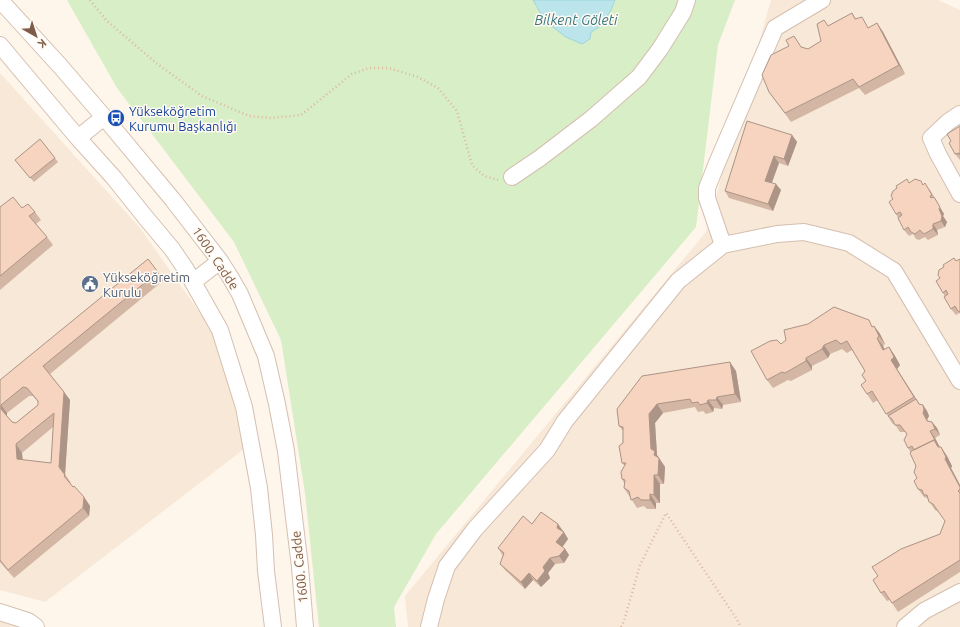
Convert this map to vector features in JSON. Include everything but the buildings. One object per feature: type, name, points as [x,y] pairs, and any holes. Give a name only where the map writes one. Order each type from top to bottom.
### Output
[{"type":"street","points":[[512,177],[540,158],[591,119],[639,77],[660,49],[683,12],[687,0]]},
{"type":"street","points":[[723,245],[707,198],[707,188],[775,28],[822,0]]},
{"type":"street","name":"1600. Cadde","points":[[2,7],[61,67],[174,200],[220,261],[240,294],[266,356],[277,404],[286,451],[300,567],[305,627]]},
{"type":"street","points":[[0,45],[78,138],[114,178],[172,249],[186,268],[220,330],[244,407],[258,488],[273,627]]},
{"type":"street","points":[[960,114],[948,122],[931,138],[960,194]]},
{"type":"street","points":[[78,138],[104,117]]},
{"type":"street","points":[[429,627],[436,599],[447,566],[475,530],[547,450],[565,421],[678,281],[723,245],[777,234],[804,232],[849,243],[894,271],[960,381]]},
{"type":"street","points":[[193,282],[220,261]]},
{"type":"street","points":[[905,627],[924,612],[960,592]]},
{"type":"street","points":[[0,612],[28,622],[36,627]]},
{"type":"path","points":[[90,0],[106,20],[156,63],[202,96],[248,116],[272,118],[301,115],[352,74],[369,68],[388,68],[418,77],[438,88],[457,110],[472,165],[484,176],[501,181],[512,177]]},
{"type":"path","points":[[621,627],[640,565],[666,513],[741,627]]},
{"type":"shaded area","points":[[771,0],[938,0],[960,10],[960,627],[408,627],[405,596],[706,232]]},
{"type":"shaded area","name":"Yükseköğretim Kurulu","points":[[0,73],[140,228],[219,340],[244,449],[45,602],[0,590]]},
{"type":"shaded area","points":[[0,619],[26,627],[0,627]]},
{"type":"green space","points":[[67,0],[735,0],[718,45],[696,227],[436,534],[394,607],[396,627],[319,627],[305,493],[281,340],[234,242],[117,88]]},
{"type":"water","name":"Bilkent Göleti","points":[[533,0],[615,0],[611,10],[601,26],[591,32],[590,39],[582,44],[566,37],[545,21]]},
{"type":"place","name":"Yükseköğretim Kurumu Başkanlığı","points":[[116,118]]},
{"type":"place","name":"Yükseköğretim Kurulu","points":[[90,284]]}]
